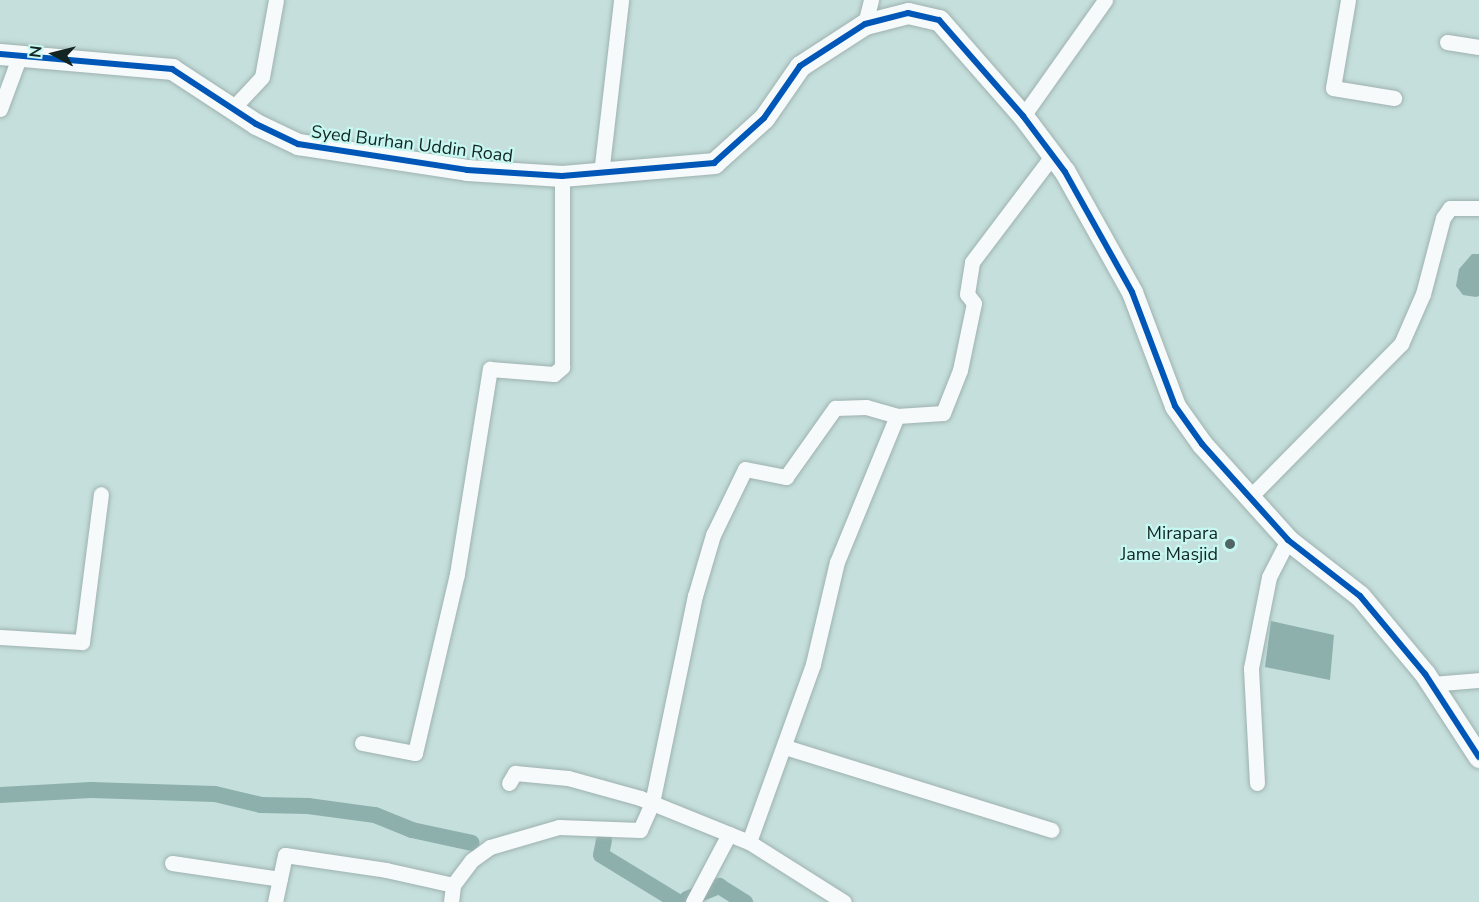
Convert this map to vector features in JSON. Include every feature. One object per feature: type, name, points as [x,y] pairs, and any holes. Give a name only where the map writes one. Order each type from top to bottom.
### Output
[{"type":"street","points":[[233,108],[262,77],[276,0]]},
{"type":"street","points":[[601,174],[621,0]]},
{"type":"street","points":[[865,24],[871,0]]},
{"type":"street","points":[[1023,116],[1105,0]]},
{"type":"street","points":[[1348,0],[1333,88],[1394,98]]},
{"type":"street","name":"Syed Burhan Uddin Road","points":[[10,55],[172,69],[233,108],[298,144],[467,170],[562,176],[714,163],[764,117],[800,66],[865,24],[909,13],[939,20],[1023,116],[1053,155],[1132,292],[1175,406],[1202,444],[1288,540],[1360,596],[1431,684],[1479,757]]},
{"type":"street","points":[[1447,42],[1479,47]]},
{"type":"street","points":[[0,109],[10,55]]},
{"type":"street","points":[[451,902],[453,885],[472,860],[490,847],[559,827],[640,830],[652,803],[695,596],[713,535],[745,469],[786,477],[835,408],[866,407],[897,416],[943,413],[960,370],[974,303],[967,294],[972,262],[1053,155]]},
{"type":"street","points":[[362,743],[415,753],[457,574],[490,369],[554,374],[562,367],[562,176]]},
{"type":"street","points":[[1250,497],[1401,344],[1423,294],[1443,218],[1450,208],[1479,208]]},
{"type":"street","points":[[749,842],[813,664],[837,562],[897,416]]},
{"type":"street","points":[[0,637],[82,642],[101,494]]},
{"type":"street","points":[[1257,783],[1253,656],[1269,577],[1288,540]]},
{"type":"street","points":[[1431,684],[1479,680]]},
{"type":"street","points":[[785,747],[1051,830]]},
{"type":"street","points":[[509,783],[515,773],[568,778],[652,803],[749,842],[844,902]]},
{"type":"street","points":[[693,902],[729,834]]},
{"type":"street","points":[[275,902],[285,855],[453,885]]},
{"type":"street","points":[[172,863],[280,879]]},
{"type":"water","points":[[1472,254],[1479,254],[1479,296],[1476,297],[1463,295],[1456,286],[1459,269]]},
{"type":"water","points":[[1271,621],[1334,635],[1330,680],[1265,667]]},
{"type":"waterway","points":[[0,795],[91,790],[215,794],[261,805],[308,806],[375,815],[412,830],[472,843]]},
{"type":"waterway","points":[[604,840],[601,855],[678,902]]},
{"type":"waterway","points":[[687,899],[719,886],[745,902]]},
{"type":"cycle path","points":[[0,54],[172,69],[256,124],[298,144],[467,170],[562,176],[714,163],[764,118],[800,66],[865,24],[908,13],[939,20],[1023,116],[1065,172],[1132,292],[1175,406],[1202,444],[1288,540],[1360,596],[1425,674],[1479,757]]},
{"type":"place","name":"Mirapara Jame Masjid","points":[[1230,544]]}]
